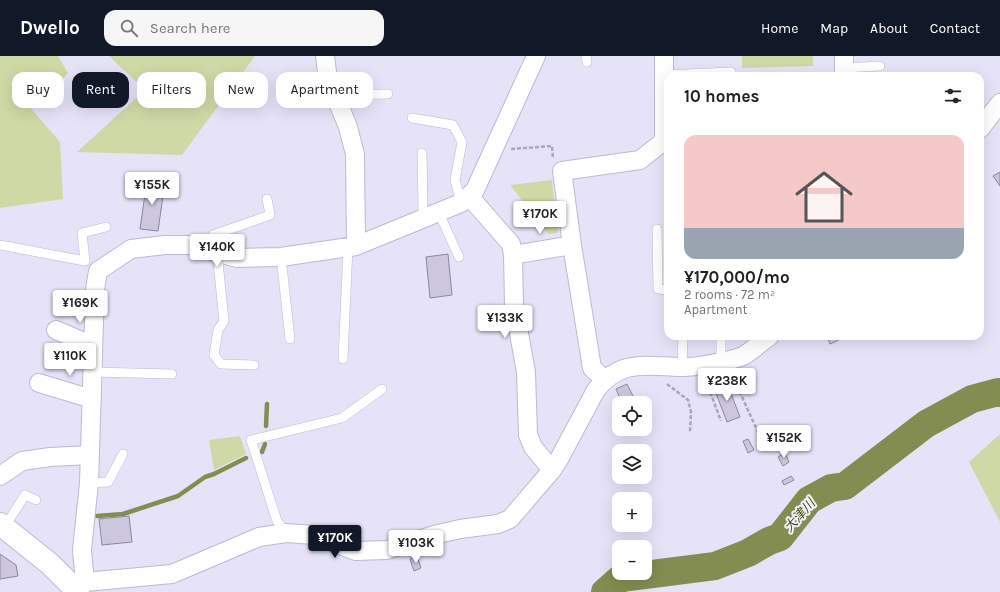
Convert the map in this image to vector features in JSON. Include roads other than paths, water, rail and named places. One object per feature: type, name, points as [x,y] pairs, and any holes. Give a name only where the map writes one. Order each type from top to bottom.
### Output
[{"type":"street","points":[[325,56],[328,72]]},
{"type":"street","points":[[80,588],[82,550],[89,483],[93,372],[95,290],[91,266],[131,249],[164,245],[191,245],[237,258],[281,257],[352,247],[433,215],[465,200],[474,190],[536,56]]},
{"type":"street","points":[[604,379],[592,368],[572,245],[562,171],[640,160],[664,141],[664,56]]},
{"type":"street","points":[[984,124],[1000,103]]},
{"type":"street","points":[[340,108],[348,127],[356,154],[352,247]]},
{"type":"street","points":[[465,200],[511,244],[513,255],[514,306],[526,372],[528,435],[533,447],[552,470]]},
{"type":"street","points":[[513,255],[572,245]]},
{"type":"street","points":[[56,330],[93,346]]},
{"type":"street","points":[[2,526],[80,588],[172,574],[259,537],[286,533],[314,535],[356,551],[387,550],[434,535],[460,529],[498,524],[510,519],[552,470],[596,390],[604,379],[614,372],[632,366],[682,367],[723,361],[742,356],[764,340]]},
{"type":"street","points":[[39,383],[92,399]]},
{"type":"street","points":[[0,476],[22,461],[50,457],[90,455]]},
{"type":"lane","points":[[844,67],[880,66]]},
{"type":"lane","points":[[373,93],[388,94]]},
{"type":"lane","points":[[412,118],[453,125],[462,142],[455,180],[465,200]]},
{"type":"lane","points":[[422,153],[424,210],[433,215],[459,257]]},
{"type":"lane","points":[[254,365],[221,364],[214,355],[218,330],[224,321],[213,251],[213,235],[270,215],[266,199]]},
{"type":"lane","points":[[0,245],[91,266],[82,233],[106,227]]},
{"type":"lane","points":[[657,229],[658,289],[664,290]]},
{"type":"lane","points":[[343,359],[352,247]]},
{"type":"lane","points":[[281,257],[290,339]]},
{"type":"lane","points":[[682,367],[683,340]]},
{"type":"lane","points":[[721,340],[723,361]]},
{"type":"lane","points":[[93,372],[172,374]]},
{"type":"lane","points":[[286,533],[277,521],[251,440],[342,418],[382,389]]},
{"type":"lane","points":[[89,483],[108,482],[123,454]]},
{"type":"lane","points":[[2,526],[25,495],[36,500]]},
{"type":"waterway","name":"大津川","points":[[605,592],[621,578],[715,566],[748,553],[769,541],[780,537],[809,500],[831,488],[845,486],[926,424],[972,399],[998,392],[1000,393]]},
{"type":"waterway","points":[[266,426],[267,404]]},
{"type":"waterway","points":[[262,452],[265,444]]},
{"type":"waterway","points":[[97,516],[123,514],[178,496],[205,477],[246,458]]}]
